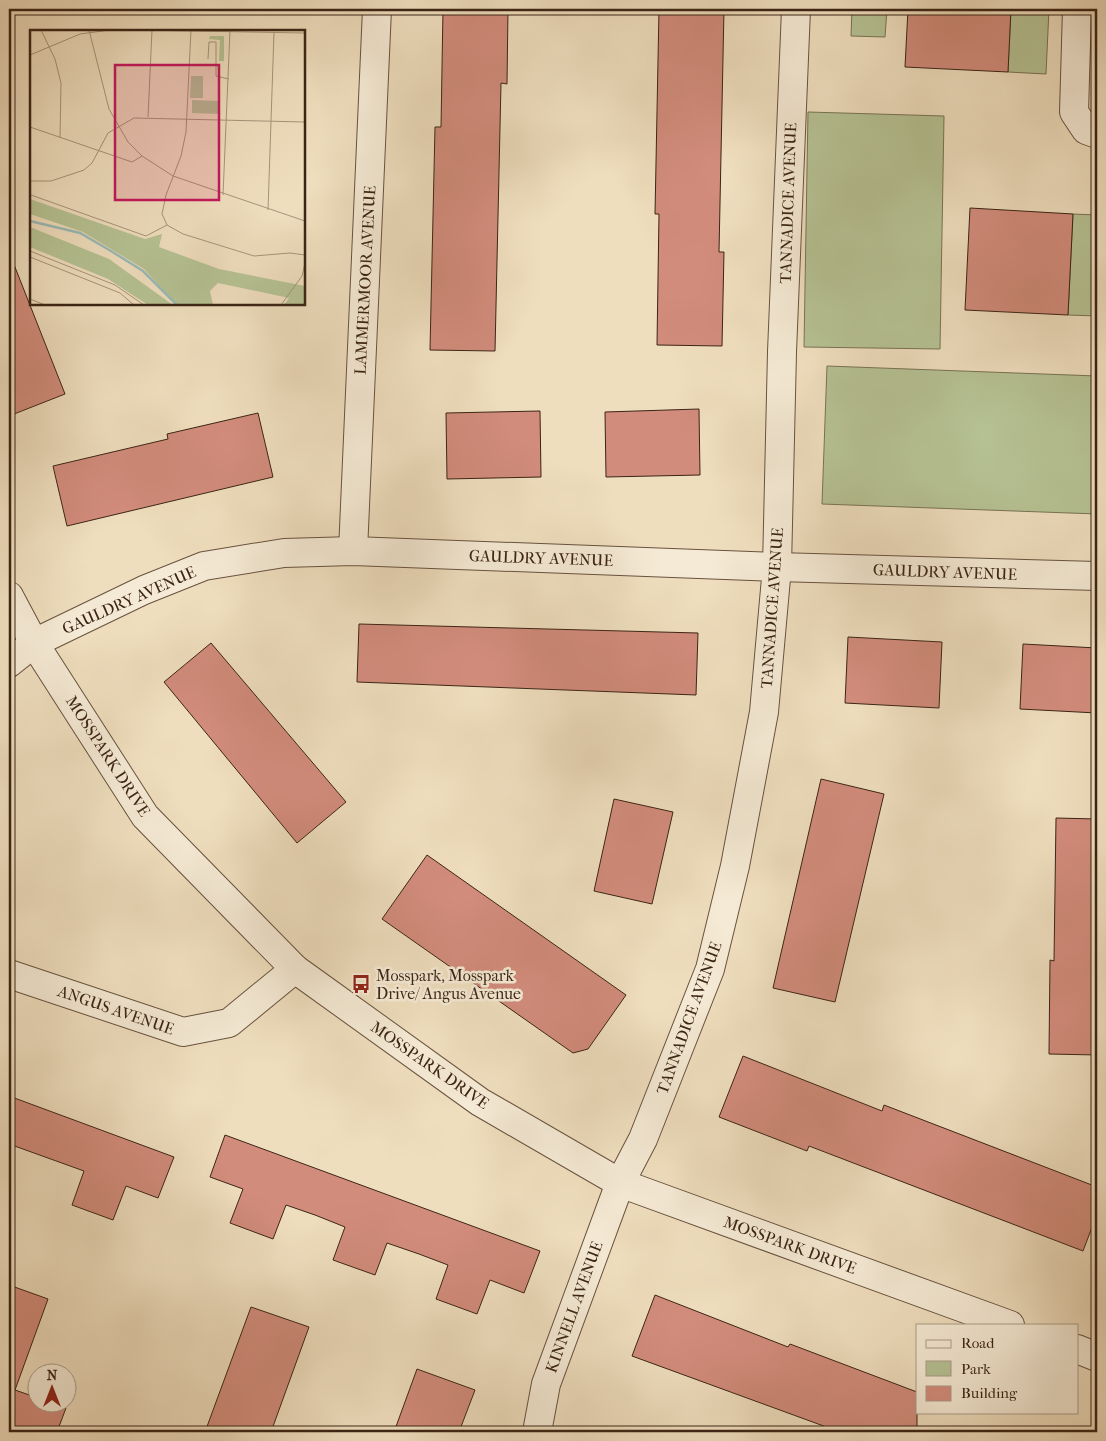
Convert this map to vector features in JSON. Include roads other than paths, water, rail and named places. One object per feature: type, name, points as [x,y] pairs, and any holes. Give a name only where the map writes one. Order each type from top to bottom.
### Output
[{"type":"street","name":"LAMMERMOOR AVENUE","points":[[353,551],[377,9]]},
{"type":"street","name":"TANNADICE AVENUE","points":[[620,1183],[643,1139],[710,969],[735,866],[764,712],[778,567],[782,352],[796,9]]},
{"type":"street","points":[[1077,9],[1074,112],[1086,130],[1097,134]]},
{"type":"street","name":"GAULDRY AVENUE","points":[[9,663],[34,643],[144,590],[204,566],[284,553],[353,551],[778,567],[1097,576]]},
{"type":"street","name":"MOSSPARK DRIVE","points":[[9,596],[34,643],[145,816],[295,969],[480,1102],[620,1183],[1007,1324]]},
{"type":"street","name":"ANGUS AVENUE","points":[[9,974],[183,1032],[229,1022],[295,969]]},
{"type":"street","name":"KINNELL AVENUE","points":[[537,1432],[546,1384],[620,1183]]},
{"type":"street","points":[[1078,1349],[1097,1356]]},
{"type":"place","name":"Mosspark, Mosspark Drive/ Angus Avenue","points":[[361,984]]}]
